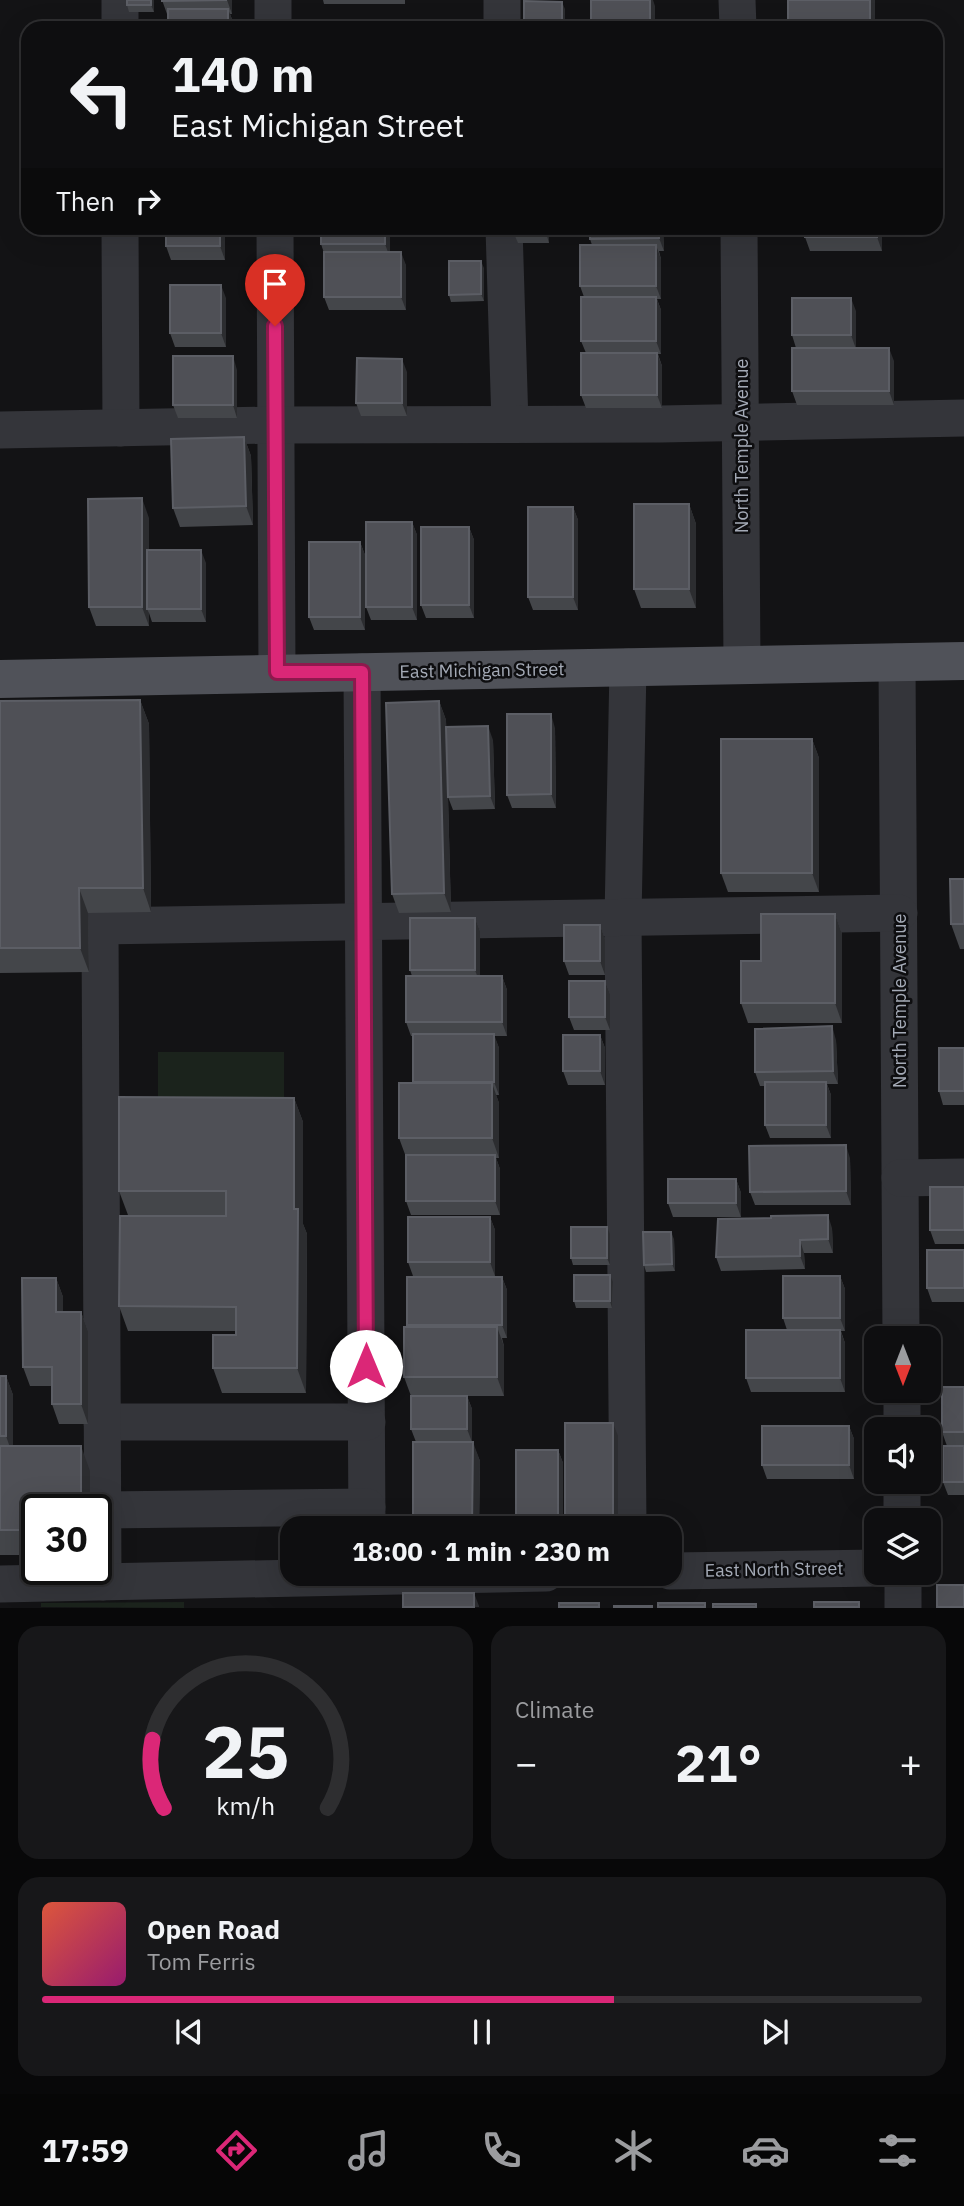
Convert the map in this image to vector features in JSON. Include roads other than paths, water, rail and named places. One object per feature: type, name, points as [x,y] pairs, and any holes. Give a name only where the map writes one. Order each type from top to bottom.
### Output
[{"type":"main road","name":"East Michigan Street","points":[[0,679],[964,661]]},
{"type":"street","points":[[120,0],[120,21]]},
{"type":"street","points":[[273,0],[274,21]]},
{"type":"street","points":[[502,0],[502,21]]},
{"type":"street","points":[[737,0],[738,21]]},
{"type":"street","points":[[120,235],[121,428]]},
{"type":"street","points":[[275,235],[277,672]]},
{"type":"street","points":[[504,235],[510,425]]},
{"type":"street","name":"North Temple Avenue","points":[[739,235],[742,666]]},
{"type":"street","points":[[0,430],[276,425],[661,425],[741,421],[964,418]]},
{"type":"street","name":"North Temple Avenue","points":[[897,662],[901,1326]]},
{"type":"street","points":[[628,667],[622,918],[628,1516]]},
{"type":"street","points":[[362,672],[367,1516]]},
{"type":"street","points":[[103,1494],[100,926],[899,913]]},
{"type":"street","points":[[900,1178],[964,1177]]},
{"type":"street","points":[[103,1422],[367,1422]]},
{"type":"street","points":[[112,1510],[301,1516]]},
{"type":"street","name":"East North Street","points":[[682,1571],[864,1568]]},
{"type":"street","points":[[112,1582],[280,1585]]},
{"type":"street","points":[[0,1584],[21,1584]]},
{"type":"street","points":[[903,1585],[903,1608]]}]
